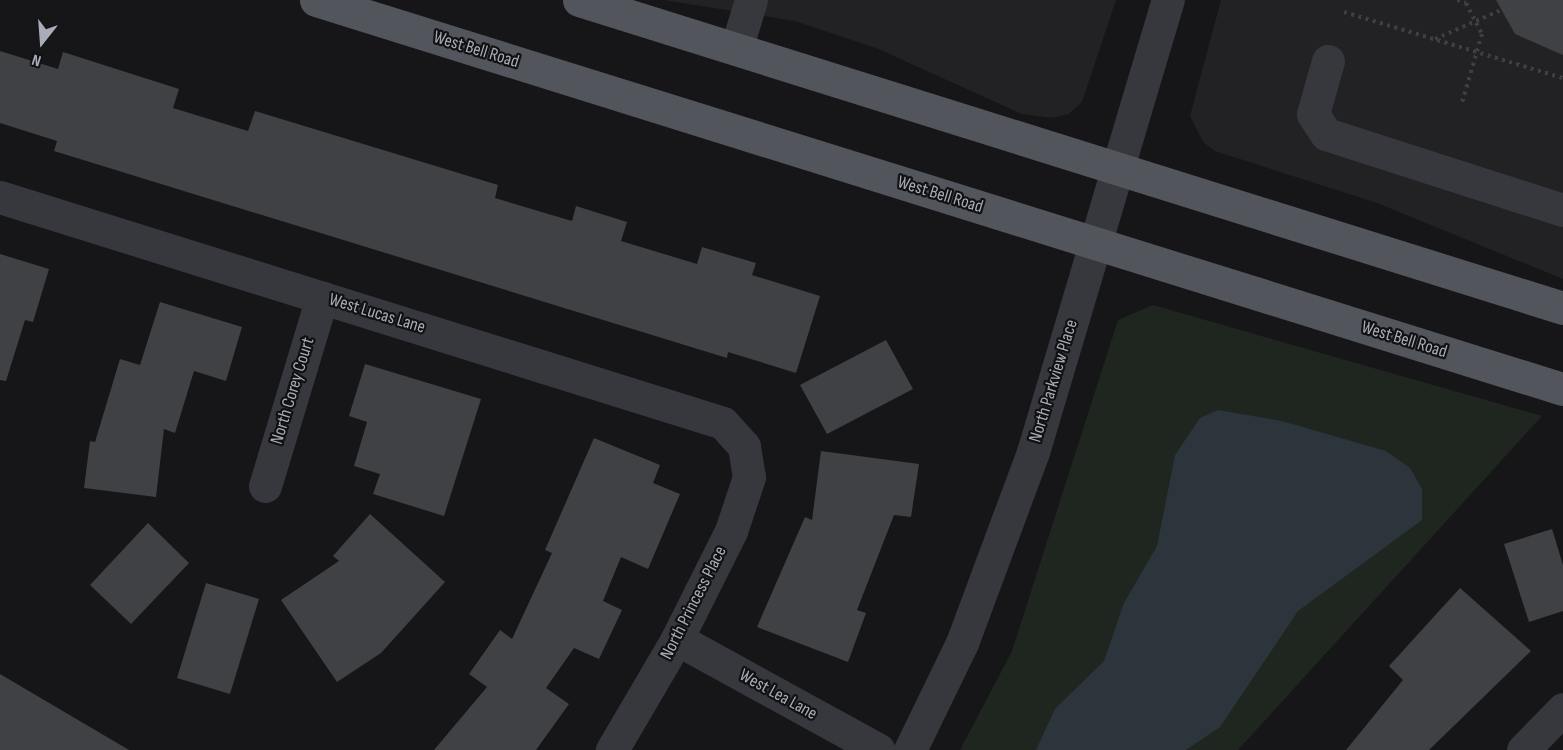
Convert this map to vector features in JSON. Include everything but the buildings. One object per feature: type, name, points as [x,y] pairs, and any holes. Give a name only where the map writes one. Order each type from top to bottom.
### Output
[{"type":"main road","name":"West Bell Road","points":[[316,0],[1563,389]]},
{"type":"main road","points":[[579,0],[1563,308]]},
{"type":"street","points":[[736,49],[751,0]]},
{"type":"street","name":"North Parkview Place","points":[[910,750],[962,643],[1029,463],[1119,170],[1168,0]]},
{"type":"street","points":[[1328,61],[1313,114],[1326,134],[1563,210]]},
{"type":"street","name":"West Lucas Lane","points":[[0,197],[723,423],[744,446]]},
{"type":"street","name":"North Corey Court","points":[[265,486],[322,297]]},
{"type":"street","name":"North Princess Place","points":[[612,750],[677,639],[734,520],[749,477],[744,446]]},
{"type":"street","name":"West Lea Lane","points":[[677,639],[879,750]]},
{"type":"street","points":[[1523,750],[1563,710]]},
{"type":"path","points":[[1457,0],[1466,3],[1482,34],[1462,103]]},
{"type":"path","points":[[1434,39],[1501,10]]},
{"type":"path","points":[[1344,12],[1563,78]]},
{"type":"shaded area","points":[[664,0],[1116,0],[1082,102],[1069,114],[1052,118],[1022,114],[876,48],[795,21]]},
{"type":"shaded area","points":[[1221,0],[1563,0],[1563,279],[1377,203],[1215,151],[1203,142],[1190,116]]},
{"type":"shaded area","points":[[1153,305],[1542,416],[1238,750],[960,750],[1012,651],[1118,320]]},
{"type":"shaded area","points":[[1218,410],[1282,421],[1386,451],[1410,468],[1422,489],[1422,520],[1298,611],[1220,727],[1186,750],[1036,750],[1055,709],[1104,661],[1124,603],[1157,546],[1175,455],[1200,418]]}]
